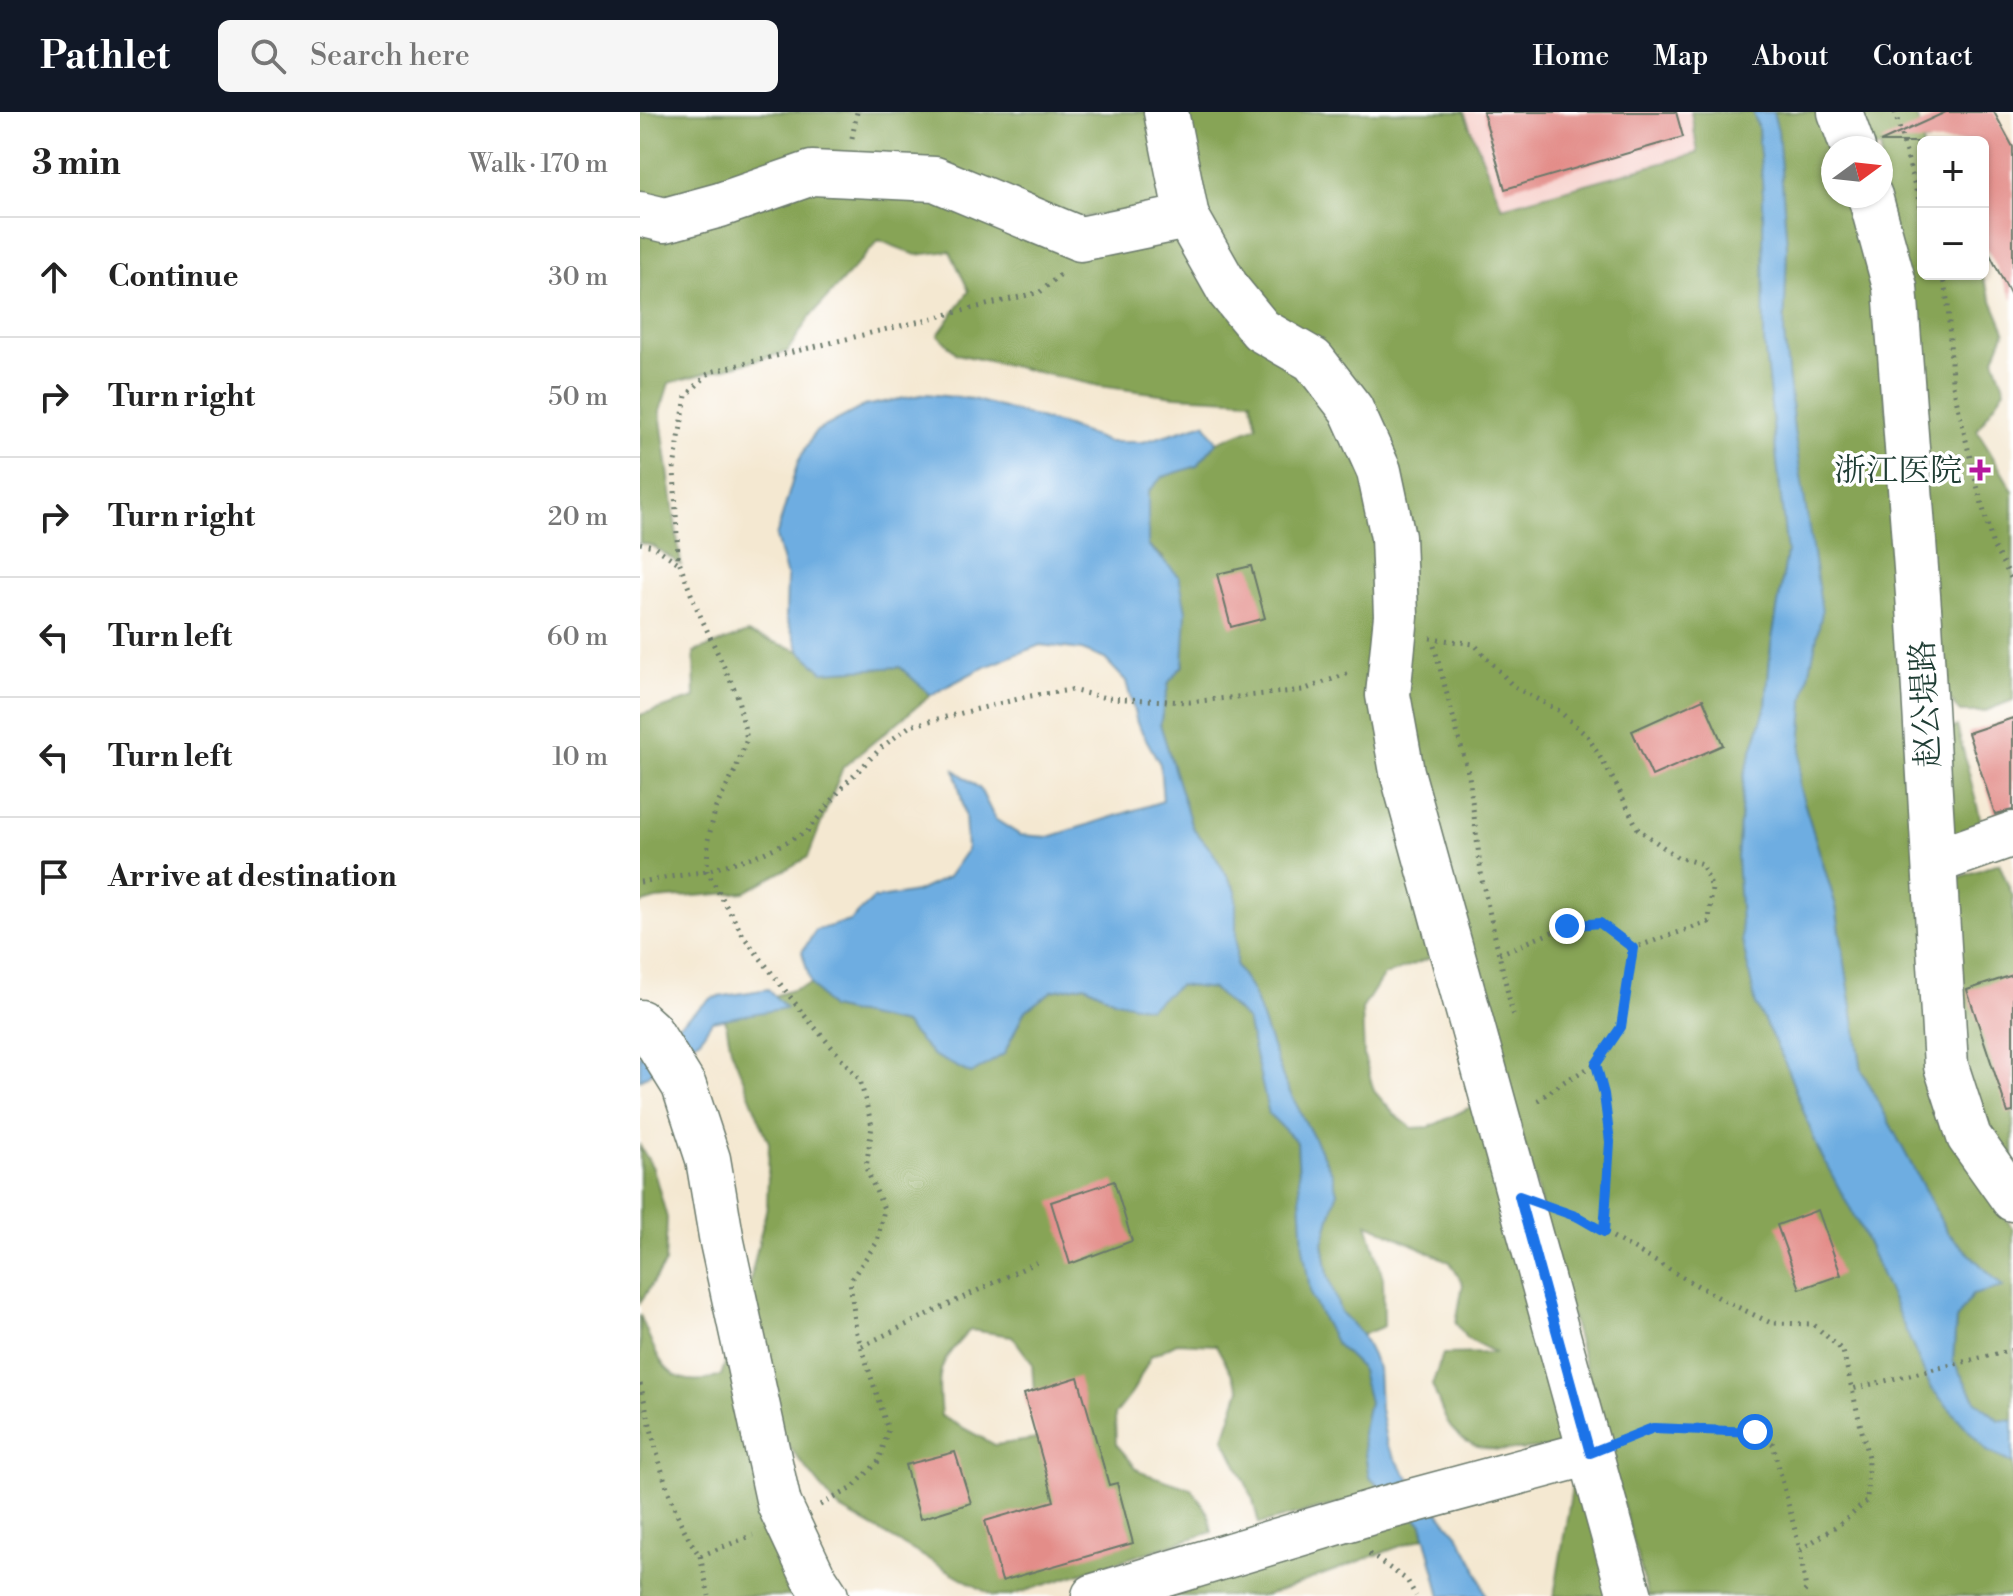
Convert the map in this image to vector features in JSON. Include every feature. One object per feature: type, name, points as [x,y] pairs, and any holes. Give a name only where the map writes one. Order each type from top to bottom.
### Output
[{"type":"street","points":[[1166,112],[1187,217],[1229,291],[1261,330],[1313,360],[1351,409],[1379,471],[1393,537],[1396,616],[1412,644],[1388,695],[1402,772],[1630,1596]]},
{"type":"street","points":[[1840,112],[1849,136]]},
{"type":"street","points":[[640,214],[665,220],[720,205],[812,173],[935,179],[1080,239],[1187,217]]},
{"type":"street","name":"赵公堤路","points":[[1873,208],[1895,287],[1920,622],[1946,1066],[1969,1137],[2013,1199]]},
{"type":"street","points":[[1934,862],[2013,834]]},
{"type":"street","points":[[640,1022],[650,1031],[684,1086],[708,1159],[722,1242],[779,1504],[813,1576],[826,1596]]},
{"type":"street","points":[[1094,1596],[1367,1514],[1590,1453]]},
{"type":"path","points":[[1895,112],[1921,208]]},
{"type":"path","points":[[700,1556],[787,1522],[851,1489],[879,1461],[888,1430],[856,1330],[850,1281],[877,1242],[884,1209],[866,1168],[872,1126],[860,1080],[744,937],[707,871],[708,840],[716,807],[747,739],[737,695],[694,602],[681,565],[674,468],[686,396],[710,372],[1040,292],[1061,275],[1080,239]]},
{"type":"path","points":[[1943,280],[1948,304],[1952,381],[1993,546],[2013,581]]},
{"type":"path","points":[[640,543],[653,546],[681,565]]},
{"type":"path","points":[[1412,644],[1469,776],[1482,880],[1514,1020]]},
{"type":"path","points":[[640,882],[707,871],[764,853],[807,832],[845,784],[882,747],[910,726],[1030,696],[1071,690],[1106,698],[1190,702],[1303,690],[1354,672],[1412,644],[1474,644],[1514,687],[1558,710],[1588,737],[1638,829],[1677,857],[1702,864],[1712,888],[1709,922],[1633,948]]},
{"type":"path","points":[[1499,954],[1567,926],[1600,923],[1633,948]]},
{"type":"path","points":[[1529,1091],[1531,1105],[1596,1064],[1621,1027],[1633,948]]},
{"type":"path","points":[[1596,1064],[1604,1094],[1610,1142],[1604,1232]]},
{"type":"path","points":[[1519,1196],[1578,1217],[1708,1292],[1771,1323],[1813,1324],[1843,1351],[1868,1457],[1867,1501],[1844,1521],[1800,1550]]},
{"type":"path","points":[[862,1346],[1039,1261]]},
{"type":"path","points":[[1852,1389],[2013,1350]]},
{"type":"path","points":[[640,1384],[668,1487],[689,1540],[700,1556],[709,1596]]},
{"type":"path","points":[[1590,1453],[1653,1428],[1755,1432],[1773,1444],[1800,1550],[1806,1590],[1800,1596]]},
{"type":"path","points":[[1367,1514],[1360,1548],[1407,1580],[1416,1596]]},
{"type":"shaded area","points":[[1464,112],[1691,112],[1698,153],[1502,207]]},
{"type":"green space","points":[[640,112],[1159,112],[1184,204],[1065,220],[939,166],[640,200]]},
{"type":"green space","points":[[1179,112],[1464,112],[1502,207],[1698,153],[1691,112],[1753,112],[1758,128],[1763,194],[1764,341],[1787,553],[1771,645],[1766,706],[1744,776],[1737,858],[1756,1005],[1783,1058],[1818,1149],[1987,1450],[2013,1464],[2013,1596],[1648,1596],[1402,696],[1408,543],[1273,324],[1196,209]]},
{"type":"green space","points":[[1773,112],[1822,112],[1829,136],[1821,136],[1821,208],[1853,208],[1875,279],[1952,1141],[2013,1229],[2013,1421],[1999,1420],[1976,1401],[1953,1361],[1956,1320],[1972,1295],[2002,1286],[1947,1232],[1862,1071],[1836,906],[1799,785],[1804,700],[1794,431],[1784,334],[1787,247],[1778,131]]},
{"type":"green space","points":[[1858,112],[1914,112],[1924,136],[1917,136],[1917,280],[1984,280],[2005,331],[1994,358],[2005,389],[1977,430],[2013,491],[2013,700],[1983,712],[1960,712],[1944,692],[1884,208],[1893,208],[1893,136],[1865,136]]},
{"type":"green space","points":[[819,186],[934,192],[1045,242],[1182,230],[1283,358],[1323,396],[1366,479],[1433,957],[1383,976],[1362,1009],[1364,1056],[1374,1091],[1394,1114],[1412,1128],[1430,1127],[1483,1101],[1625,1596],[1554,1596],[1574,1475],[1544,1448],[1506,1450],[1480,1447],[1459,1436],[1447,1422],[1432,1385],[1443,1354],[1495,1353],[1466,1338],[1456,1323],[1463,1284],[1450,1262],[1367,1223],[1383,1278],[1384,1326],[1362,1335],[1340,1311],[1328,1275],[1323,1243],[1337,1193],[1332,1173],[1285,1083],[1252,991],[1236,966],[1236,890],[1212,851],[1192,827],[1160,724],[1169,681],[1184,665],[1163,557],[1148,545],[1148,492],[1162,477],[1197,466],[1217,442],[1257,426],[1251,400],[1175,396],[1099,386],[957,354],[938,335],[969,291],[950,251],[916,255],[879,240],[809,318],[787,352],[669,383],[660,412],[681,565],[653,546],[640,543],[640,228]]},
{"type":"green space","points":[[747,633],[800,651],[823,672],[900,667],[931,695],[843,767],[808,857],[745,892],[656,899],[640,904],[640,715],[695,698],[694,652]]},
{"type":"green space","points":[[1957,726],[1983,829],[1949,838],[1941,735]]},
{"type":"green space","points":[[1999,863],[2013,897],[2013,1170],[1970,1095],[1952,880]]},
{"type":"green space","points":[[811,984],[830,1008],[904,1024],[933,1055],[1004,1054],[1024,1012],[1052,991],[1085,985],[1116,1001],[1179,985],[1213,989],[1247,1020],[1269,1113],[1297,1142],[1303,1247],[1336,1344],[1360,1367],[1370,1403],[1362,1434],[1369,1477],[1385,1492],[1259,1524],[1252,1496],[1224,1438],[1240,1389],[1216,1345],[1177,1343],[1151,1356],[1132,1393],[1115,1415],[1116,1444],[1140,1472],[1192,1489],[1209,1515],[1212,1532],[1009,1596],[993,1596],[837,1507],[772,1425],[748,1290],[767,1206],[769,1143],[731,1049],[724,1012]],"holes":[[[970,1330],[1012,1336],[1032,1363],[1037,1439],[995,1445],[941,1416],[940,1378],[945,1360]]]},
{"type":"green space","points":[[640,1146],[653,1168],[667,1218],[665,1263],[640,1303]]},
{"type":"green space","points":[[640,1315],[659,1358],[676,1376],[702,1380],[721,1376],[730,1346],[806,1596],[640,1596]]},
{"type":"green space","points":[[1413,1516],[1422,1524],[1425,1537],[1265,1596],[1153,1596]]},
{"type":"water","points":[[1753,112],[1773,112],[1778,131],[1787,247],[1784,334],[1794,431],[1822,612],[1804,700],[1799,786],[1836,906],[1862,1071],[1947,1232],[2003,1287],[1972,1295],[1956,1320],[1953,1361],[1976,1401],[1999,1420],[2013,1421],[2013,1464],[1987,1451],[1931,1388],[1864,1235],[1818,1149],[1783,1058],[1756,1005],[1742,940],[1737,858],[1744,776],[1766,706],[1771,645],[1787,553],[1764,341],[1763,194],[1758,128]]},
{"type":"water","points":[[926,394],[972,399],[1067,426],[1108,442],[1143,442],[1205,423],[1217,442],[1197,466],[1162,477],[1148,492],[1148,545],[1179,576],[1186,611],[1183,665],[1169,682],[1160,724],[1192,827],[1212,851],[1236,891],[1236,966],[1252,991],[1285,1083],[1332,1173],[1337,1193],[1323,1243],[1328,1275],[1340,1311],[1362,1335],[1378,1368],[1380,1409],[1387,1445],[1404,1472],[1459,1536],[1486,1596],[1441,1596],[1422,1524],[1369,1477],[1362,1434],[1369,1402],[1360,1367],[1336,1344],[1311,1296],[1303,1247],[1297,1142],[1269,1114],[1247,1020],[1213,989],[1179,985],[1149,1008],[1116,1001],[1085,985],[1052,991],[1024,1012],[1004,1054],[971,1074],[933,1055],[904,1024],[830,1008],[811,984],[802,952],[816,930],[850,921],[873,899],[916,892],[948,877],[967,850],[965,814],[955,770],[980,789],[995,819],[1020,835],[1049,837],[1163,801],[1160,764],[1137,723],[1126,681],[1105,659],[1082,650],[1040,645],[978,670],[931,695],[900,667],[823,672],[800,651],[786,618],[787,577],[776,537],[798,462],[815,432],[864,406]]},
{"type":"water","points":[[768,989],[786,1008],[712,1021],[701,1038],[640,1080],[640,1055],[712,998]]},
{"type":"building","points":[[1483,112],[1676,112],[1683,137],[1505,189]]},
{"type":"building","points":[[1946,112],[1994,112],[2013,147],[2013,300],[1989,253],[1989,136],[1917,136],[1917,142],[1893,142],[1893,136]]},
{"type":"building","points":[[1251,566],[1265,618],[1231,627],[1217,574]]},
{"type":"building","points":[[1703,699],[1723,745],[1652,776],[1632,731]]},
{"type":"building","points":[[2013,718],[2013,810],[1995,814],[1968,733]]},
{"type":"building","points":[[2013,975],[2013,1112],[2008,1113],[1967,990]]},
{"type":"building","points":[[1114,1181],[1132,1241],[1070,1264],[1051,1202]]},
{"type":"building","points":[[1818,1210],[1841,1275],[1800,1289],[1777,1225]]},
{"type":"building","points":[[1078,1377],[1109,1485],[1117,1483],[1133,1543],[1002,1581],[985,1521],[1054,1501],[1024,1394]]},
{"type":"building","points":[[955,1452],[971,1503],[920,1519],[905,1465]]},
{"type":"place","name":"浙江医院","points":[[1980,470]]},
{"type":"route","points":[[1567,926],[1600,923],[1633,948],[1621,1027],[1596,1064],[1604,1094],[1610,1142],[1604,1232],[1578,1217],[1519,1196],[1590,1453],[1653,1428],[1755,1432]]}]
